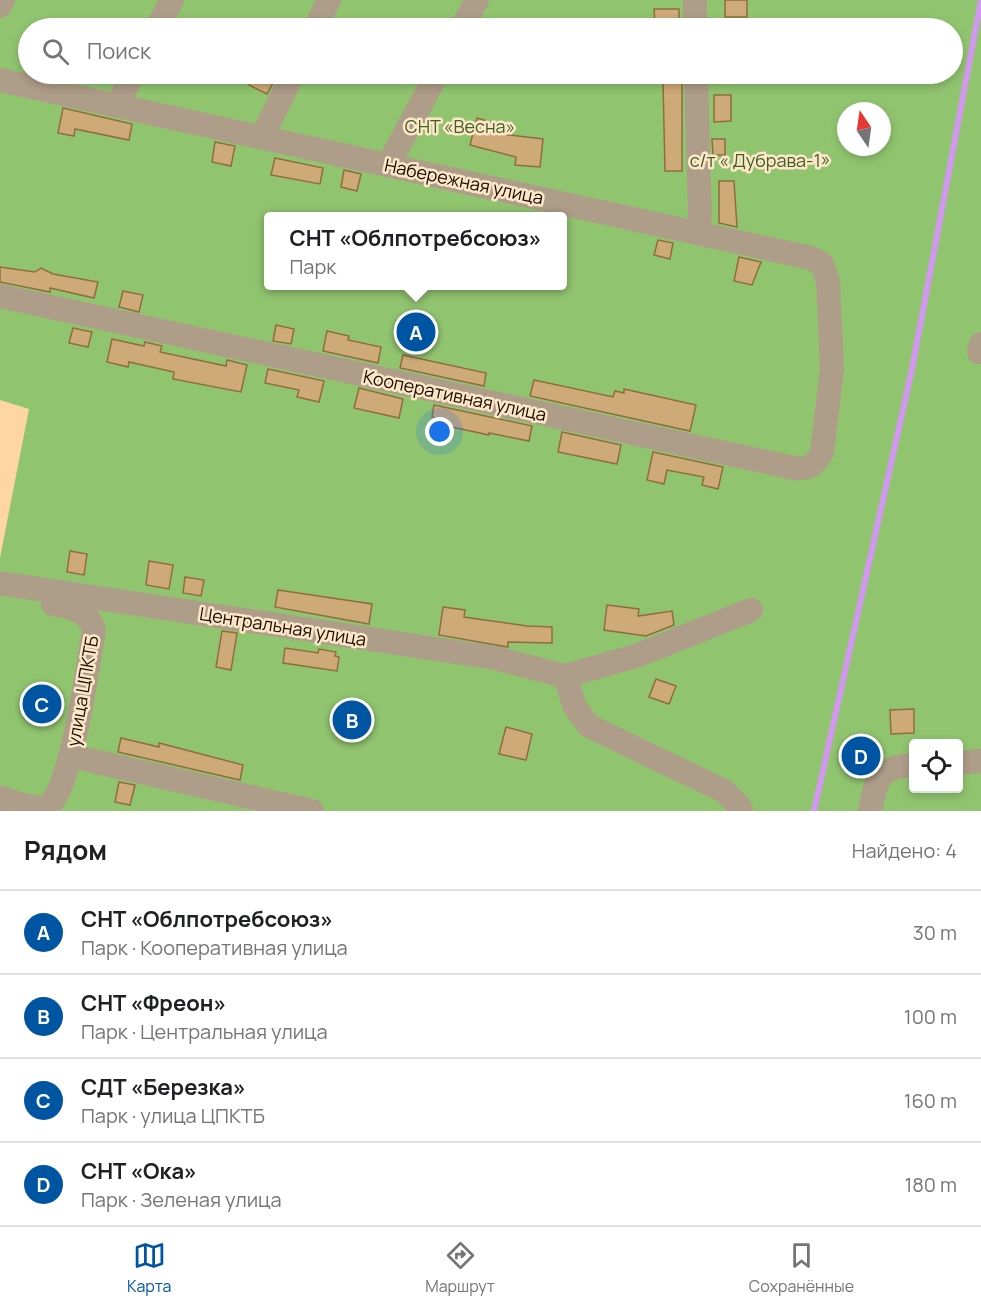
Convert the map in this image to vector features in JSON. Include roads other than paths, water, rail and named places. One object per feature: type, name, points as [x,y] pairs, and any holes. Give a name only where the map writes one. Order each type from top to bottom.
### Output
[{"type":"street","points":[[0,6],[3,0]]},
{"type":"street","points":[[162,18],[172,0]]},
{"type":"street","points":[[320,18],[329,0]]},
{"type":"street","points":[[467,18],[477,0]]},
{"type":"street","points":[[695,0],[695,18]]},
{"type":"street","name":"Набережная улица","points":[[0,80],[18,84]]},
{"type":"street","name":"Набережная улица","points":[[19,84],[811,258],[822,264],[828,281],[832,369]]},
{"type":"street","points":[[117,105],[128,84]]},
{"type":"street","points":[[262,137],[288,84]]},
{"type":"street","points":[[388,165],[432,84]]},
{"type":"street","points":[[696,84],[700,215],[698,233]]},
{"type":"street","name":"Кооперативная улица","points":[[0,296],[794,468],[807,469],[817,462],[822,452],[832,369]]},
{"type":"street","name":"Центральная улица","points":[[0,585],[495,658],[566,676]]},
{"type":"street","name":"улица ЦПКТБ","points":[[0,585],[10,594],[76,609],[92,621],[94,630],[71,756],[57,796],[52,804],[44,808],[0,798]]},
{"type":"street","points":[[741,811],[741,807],[724,791],[589,726],[575,707],[566,676],[636,656],[751,610]]},
{"type":"street","points":[[71,756],[312,811]]},
{"type":"street","points":[[963,762],[981,761]]},
{"type":"street","points":[[870,811],[875,784],[881,774],[891,767],[909,765]]},
{"type":"waterway","points":[[814,811],[912,369],[981,0]]},
{"type":"place","name":"СНТ «Облпотребсоюз»","points":[[416,332]]},
{"type":"place","name":"СДТ «Березка»","points":[[42,704]]},
{"type":"place","name":"СНТ «Фреон»","points":[[352,720]]},
{"type":"place","name":"СНТ «Ока»","points":[[861,756]]},
{"type":"park label","name":"СНТ «Весна»","points":[[460,126]]},
{"type":"park label","name":"с/т « Дубрава-1»","points":[[760,160]]}]
